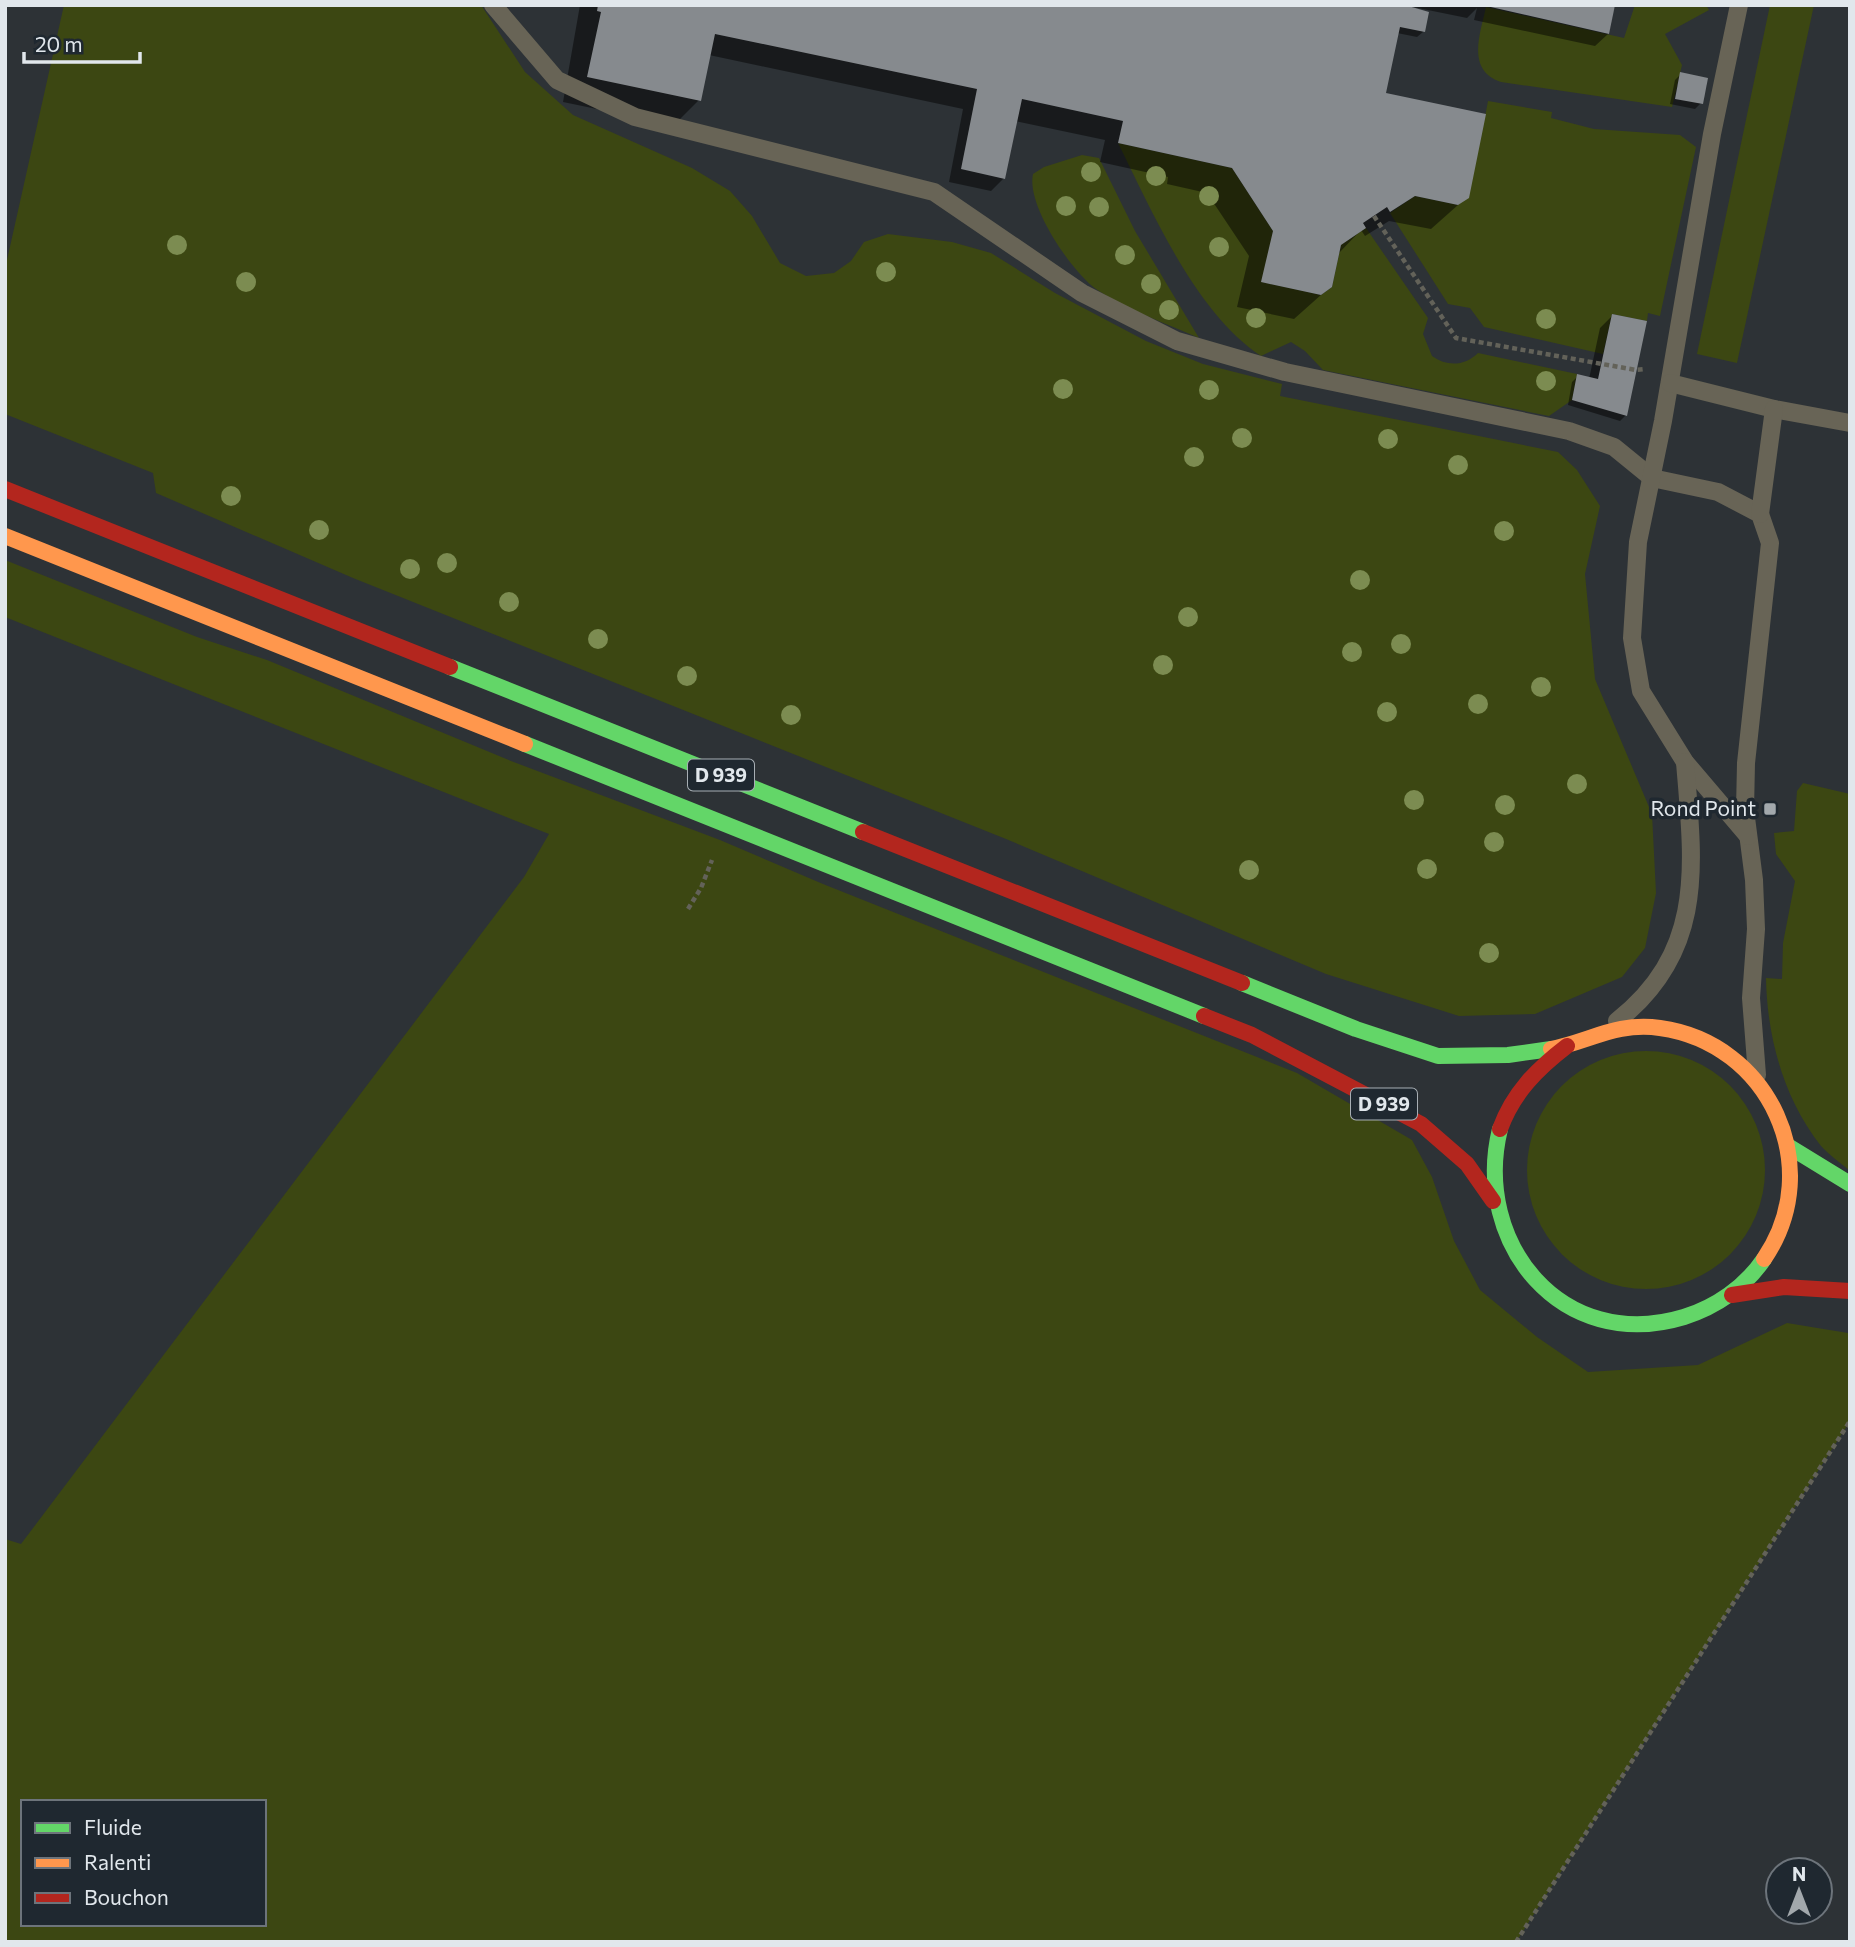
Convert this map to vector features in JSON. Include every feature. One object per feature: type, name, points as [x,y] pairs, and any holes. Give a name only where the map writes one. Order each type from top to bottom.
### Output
[{"type":"main road","name":"D 939","points":[[5,488],[1356,1029],[1438,1056],[1520,1054],[1567,1046]]},
{"type":"main road","name":"D 939","points":[[5,536],[1252,1035],[1421,1124],[1466,1164],[1493,1201]]},
{"type":"main road","points":[[1638,1026],[1682,1033],[1704,1040],[1734,1058],[1758,1082],[1777,1112],[1788,1146],[1791,1188],[1782,1229],[1761,1265],[1732,1295],[1698,1314],[1661,1324],[1623,1324],[1586,1315],[1553,1296],[1525,1270],[1505,1238],[1493,1201],[1492,1165],[1504,1118],[1514,1096],[1538,1067],[1567,1046],[1604,1031],[1638,1026]]},
{"type":"main road","points":[[1788,1146],[1850,1184]]},
{"type":"main road","points":[[1732,1295],[1784,1287],[1850,1292]]},
{"type":"lane","points":[[493,5],[556,80],[635,117],[934,192],[1082,293],[1177,341],[1285,373],[1569,430],[1614,447],[1652,478],[1718,492],[1760,514]]},
{"type":"lane","points":[[1739,5],[1712,134],[1670,383],[1638,542],[1632,638],[1641,691],[1685,762],[1748,836]]},
{"type":"lane","points":[[1670,383],[1774,409],[1850,423]]},
{"type":"lane","points":[[1758,1082],[1751,998],[1756,929],[1745,810],[1746,764],[1770,544],[1760,514],[1774,409]]},
{"type":"lane","points":[[1604,1031],[1643,1000],[1680,938],[1690,903],[1692,873],[1685,762]]},
{"type":"path","points":[[1374,216],[1456,338],[1636,370],[1653,367]]},
{"type":"path","points":[[688,909],[701,888],[726,824]]},
{"type":"path","points":[[1516,1942],[1850,1421]]},
{"type":"green space","points":[[64,5],[481,5],[525,72],[573,115],[692,168],[730,191],[752,216],[780,263],[806,276],[834,273],[851,261],[864,242],[888,234],[952,242],[991,253],[1055,293],[1146,341],[1203,364],[1282,384],[1280,396],[1558,452],[1577,470],[1600,506],[1585,574],[1595,679],[1652,814],[1656,893],[1645,948],[1622,977],[1535,1014],[1459,1016],[1326,974],[1006,839],[353,578],[156,493],[153,473],[5,414],[5,269]]},
{"type":"green space","points":[[1635,5],[1706,5],[1709,10],[1665,34],[1682,65],[1672,107],[1501,82],[1483,69],[1479,60],[1479,40],[1486,7],[1624,38]]},
{"type":"green space","points":[[1770,5],[1814,5],[1737,363],[1697,354]]},
{"type":"green space","points":[[1488,101],[1552,112],[1551,118],[1594,129],[1680,135],[1696,147],[1660,316],[1648,313],[1647,321],[1612,314],[1603,354],[1484,327],[1470,308],[1448,304],[1390,213],[1415,196],[1458,205],[1481,138]]},
{"type":"green space","points":[[1118,143],[1232,168],[1273,231],[1262,282],[1321,295],[1332,287],[1341,245],[1366,228],[1428,318],[1423,334],[1432,356],[1456,364],[1478,353],[1577,374],[1572,400],[1549,416],[1323,370],[1305,351],[1291,342],[1261,356],[1237,337],[1196,288],[1161,230]]},
{"type":"green space","points":[[1082,155],[1099,158],[1135,231],[1199,338],[1133,310],[1096,289],[1075,268],[1052,236],[1036,203],[1033,174],[1044,167]]},
{"type":"green space","points":[[5,560],[197,637],[267,660],[511,761],[720,840],[823,884],[1297,1073],[1412,1140],[1432,1177],[1454,1241],[1480,1290],[1537,1337],[1588,1372],[1698,1365],[1787,1323],[1848,1333],[1850,1421],[1516,1942],[5,1942],[5,1539],[21,1544],[524,877],[549,834],[5,617]]},
{"type":"green space","points":[[1803,783],[1850,794],[1850,1171],[1821,1146],[1797,1108],[1780,1066],[1767,1000],[1766,978],[1782,979],[1783,943],[1795,881],[1776,854],[1774,833],[1794,831],[1797,791]]},
{"type":"green space","points":[[1646,1051],[1691,1060],[1712,1071],[1730,1086],[1745,1104],[1756,1125],[1765,1170],[1756,1215],[1745,1236],[1730,1254],[1712,1269],[1691,1280],[1646,1289],[1601,1280],[1580,1269],[1562,1254],[1547,1236],[1536,1215],[1527,1170],[1536,1125],[1547,1104],[1562,1086],[1580,1071],[1601,1060]]},
{"type":"building","points":[[598,5],[1405,5],[1429,12],[1425,32],[1400,27],[1386,93],[1486,114],[1469,198],[1458,205],[1415,196],[1390,212],[1387,207],[1363,223],[1366,228],[1341,245],[1332,287],[1321,295],[1261,282],[1273,231],[1232,168],[1118,143],[1123,121],[1022,99],[1005,179],[961,169],[977,89],[715,34],[701,101],[587,77],[601,12],[597,11]]},
{"type":"building","points":[[1482,5],[1615,5],[1609,34]]},
{"type":"building","points":[[1680,72],[1708,78],[1703,104],[1675,99]]},
{"type":"building","points":[[1612,314],[1647,321],[1627,416],[1572,400],[1577,374],[1598,379]]},
{"type":"traffic: fast","points":[[450,667],[863,832]]},
{"type":"traffic: fast","points":[[525,744],[1204,1016]]},
{"type":"traffic: fast","points":[[1242,983],[1356,1029],[1438,1056],[1508,1055],[1551,1049]]},
{"type":"traffic: fast","points":[[1500,1129],[1495,1171],[1500,1212],[1514,1248],[1536,1280],[1565,1304],[1600,1319],[1640,1324],[1684,1317],[1729,1295],[1764,1259]]},
{"type":"traffic: fast","points":[[1788,1146],[1850,1184]]},
{"type":"traffic: slow","points":[[5,536],[525,744]]},
{"type":"traffic: slow","points":[[1551,1049],[1617,1030],[1644,1027],[1660,1028],[1698,1038],[1731,1057],[1757,1083],[1776,1115],[1788,1149],[1790,1186],[1782,1223],[1764,1259]]},
{"type":"traffic: jam","points":[[5,489],[450,667]]},
{"type":"traffic: jam","points":[[863,832],[1242,983]]},
{"type":"traffic: jam","points":[[1204,1016],[1252,1035],[1421,1124],[1467,1164],[1493,1201]]},
{"type":"traffic: jam","points":[[1500,1129],[1512,1104],[1527,1083],[1567,1046]]},
{"type":"traffic: jam","points":[[1732,1295],[1784,1287],[1850,1291]]},
{"type":"place","name":"Rond Point","points":[[1770,809]]}]
